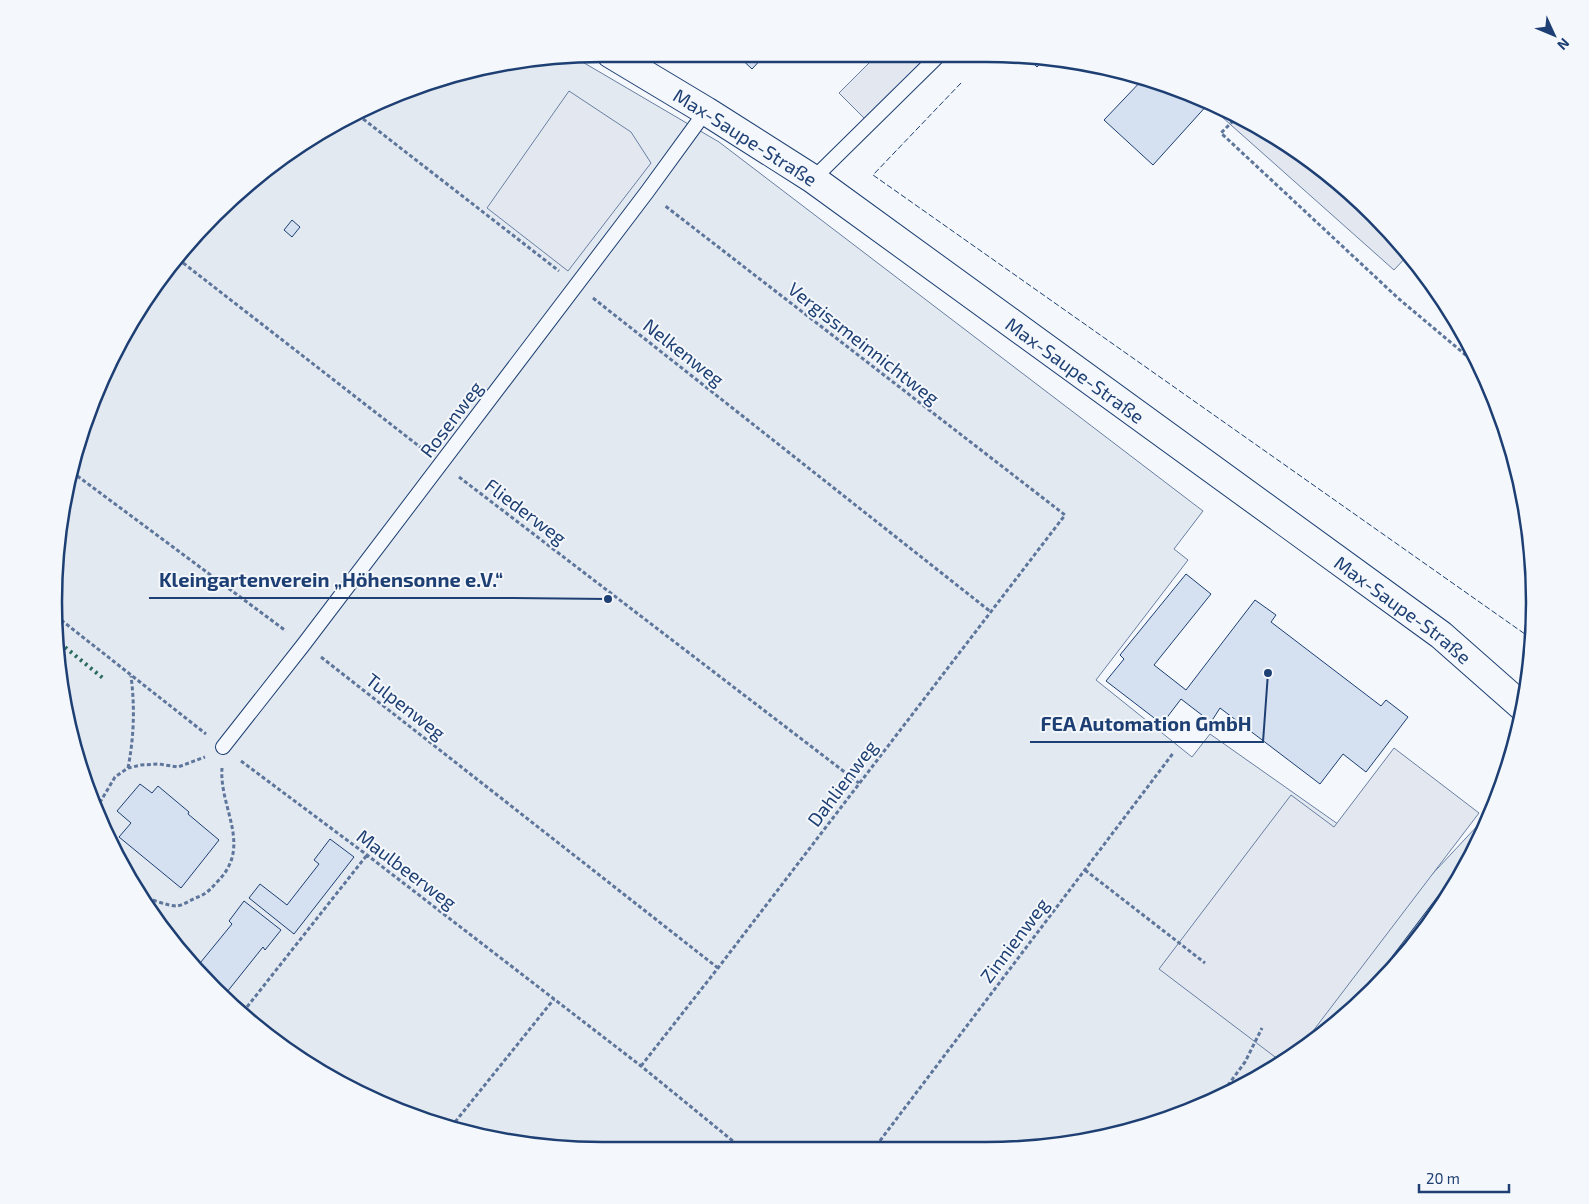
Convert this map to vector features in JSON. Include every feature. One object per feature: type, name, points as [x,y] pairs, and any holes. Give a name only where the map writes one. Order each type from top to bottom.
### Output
[{"type":"street","name":"Max-Saupe-Straße","points":[[623,62],[706,111],[813,179],[1440,635],[1517,702]]},
{"type":"lane","points":[[813,179],[932,62]]},
{"type":"lane","name":"Rosenweg","points":[[223,747],[304,644],[577,285],[706,111]]},
{"type":"path","name":"Nelkenweg","points":[[362,118],[577,285],[991,612]]},
{"type":"path","points":[[1233,122],[1221,134],[1398,298],[1467,356]]},
{"type":"path","name":"Vergissmeinnichtweg","points":[[647,192],[1065,515]]},
{"type":"path","name":"Fliederweg","points":[[183,263],[441,464],[859,783]]},
{"type":"path","name":"Tulpenweg","points":[[78,476],[304,644],[718,968]]},
{"type":"path","name":"Dahlienweg","points":[[641,1066],[1065,515]]},
{"type":"path","name":"Maulbeerweg","points":[[63,622],[223,747],[367,855],[641,1066],[734,1142]]},
{"type":"path","points":[[128,768],[134,741],[131,675]]},
{"type":"path","points":[[101,801],[116,777],[128,768],[141,765],[178,767],[201,760],[223,747]]},
{"type":"path","points":[[152,901],[177,906],[205,894],[224,876],[235,850],[232,822],[224,798],[221,775],[223,747]]},
{"type":"path","name":"Zinnienweg","points":[[879,1142],[1174,752]]},
{"type":"path","points":[[246,1008],[367,855]]},
{"type":"path","points":[[1085,870],[1205,963]]},
{"type":"path","points":[[457,1121],[554,999]]},
{"type":"path","points":[[1228,1085],[1245,1062],[1262,1028]]},
{"type":"shaded area","points":[[870,62],[928,62],[869,123],[839,93]]},
{"type":"shaded area","points":[[584,63],[719,142],[1203,511],[1174,549],[1188,560],[1096,680],[1192,757],[1210,734],[1423,884],[1477,826],[1471,841],[1436,902],[1393,958],[1343,1008],[1287,1051],[1226,1086],[1160,1113],[1127,1123],[1057,1137],[987,1142],[602,1142],[532,1137],[462,1123],[429,1113],[363,1086],[332,1069],[302,1051],[246,1008],[196,958],[174,930],[153,902],[118,841],[91,775],[81,742],[67,672],[64,637],[62,602],[67,532],[81,462],[91,429],[118,363],[153,302],[174,274],[196,246],[246,196],[302,153],[363,118],[429,91],[497,73],[532,67]]},
{"type":"shaded area","points":[[569,91],[631,132],[651,163],[568,271],[487,208]]},
{"type":"shaded area","points":[[1222,117],[1287,153],[1315,174],[1343,196],[1393,246],[1404,260],[1394,270]]},
{"type":"shaded area","points":[[1394,748],[1479,813],[1312,1032],[1276,1058],[1159,969],[1291,795],[1334,827]]},
{"type":"building","points":[[745,62],[759,62],[752,69]]},
{"type":"building","points":[[1138,84],[1204,109],[1153,165],[1104,120]]},
{"type":"building","points":[[292,220],[300,227],[292,237],[284,230]]},
{"type":"building","points":[[1186,574],[1211,594],[1154,665],[1186,690],[1255,600],[1276,615],[1271,622],[1381,706],[1386,700],[1408,717],[1366,772],[1343,754],[1320,784],[1220,708],[1211,722],[1181,699],[1162,724],[1106,681],[1124,659],[1120,655]]},
{"type":"building","points":[[140,784],[152,793],[158,786],[219,840],[181,888],[119,837],[131,823],[117,811]]},
{"type":"building","points":[[330,839],[354,857],[294,934],[249,898],[260,884],[287,905],[319,864],[314,860]]},
{"type":"building","points":[[244,901],[281,930],[265,950],[263,947],[228,990],[200,962],[232,924],[229,921]]},
{"type":"hedge","points":[[65,647],[104,679]]},
{"type":"fence","points":[[961,83],[873,175],[1525,634]]},
{"type":"place","name":"Kleingartenverein „Höhensonne e.V.“","points":[[608,599]]},
{"type":"place","name":"FEA Automation GmbH","points":[[1268,673]]}]
